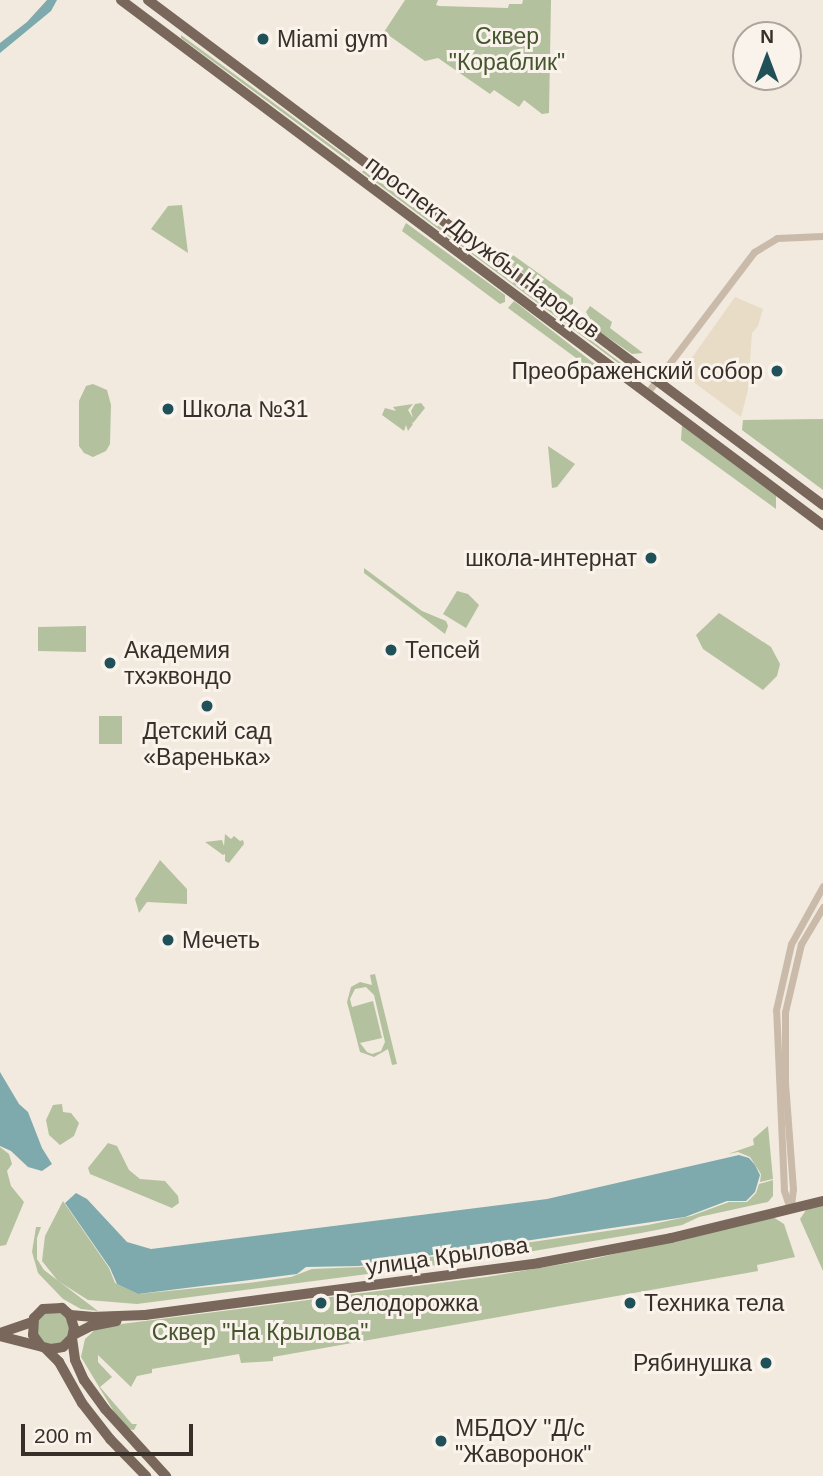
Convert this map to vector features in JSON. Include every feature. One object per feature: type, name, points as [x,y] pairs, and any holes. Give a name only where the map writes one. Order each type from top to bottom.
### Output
[{"type":"main road","name":"проспект Дружбы Народов","points":[[121,0],[823,525]]},
{"type":"main road","name":"проспект Дружбы Народов","points":[[148,0],[823,505]]},
{"type":"main road","points":[[351,172],[360,159]]},
{"type":"main road","name":"улица Крылова","points":[[0,1334],[32,1322],[38,1312],[49,1307],[91,1318],[145,1315],[538,1264],[671,1238],[823,1201]]},
{"type":"main road","points":[[69,1314],[75,1360],[84,1380],[122,1429],[166,1476]]},
{"type":"main road","points":[[0,1334],[43,1347],[63,1347],[73,1336],[99,1324],[145,1315]]},
{"type":"main road","points":[[32,1322],[33,1335],[59,1362],[82,1403],[110,1439],[146,1476]]},
{"type":"street","points":[[647,393],[754,252],[777,239],[792,235],[823,236]]},
{"type":"street","points":[[790,1209],[784,1190],[776,1010],[791,944],[823,886]]},
{"type":"street","points":[[790,1209],[793,1189],[785,1082],[785,1012],[801,944],[823,907]]},
{"type":"green space","name":"Сквер \"Кораблик\"","points":[[405,0],[438,0],[436,5],[439,6],[508,8],[509,4],[522,4],[523,0],[551,0],[549,113],[542,114],[524,100],[519,107],[494,90],[490,94],[438,58],[425,61],[384,32]]},
{"type":"green space","points":[[181,35],[350,159],[350,162],[181,38]]},
{"type":"green space","points":[[364,170],[637,375],[637,377],[362,172]]},
{"type":"green space","points":[[182,205],[188,253],[151,229],[168,206]]},
{"type":"green space","points":[[406,223],[505,295],[505,302],[500,304],[402,231]]},
{"type":"green space","points":[[500,250],[506,250],[573,298],[573,304],[567,306],[500,256]]},
{"type":"green space","points":[[514,301],[605,372],[602,377],[508,308]]},
{"type":"green space","points":[[590,306],[612,322],[610,328],[643,353],[632,354],[597,330],[586,312]]},
{"type":"green space","points":[[93,384],[107,390],[111,405],[110,444],[106,451],[93,457],[84,453],[79,446],[79,401],[86,386]]},
{"type":"green space","points":[[421,403],[425,408],[413,423],[411,422],[413,424],[408,431],[406,425],[404,431],[382,415],[385,408],[396,411],[393,407],[413,404],[408,410],[413,418],[411,411],[415,404]]},
{"type":"green space","points":[[823,419],[823,490],[742,430],[743,420]]},
{"type":"green space","points":[[682,425],[776,496],[776,509],[681,440]]},
{"type":"green space","points":[[548,446],[575,464],[557,487],[552,488]]},
{"type":"green space","points":[[364,568],[422,611],[446,621],[448,626],[445,634],[364,573]]},
{"type":"green space","points":[[457,591],[468,594],[479,605],[466,628],[443,614]]},
{"type":"green space","points":[[719,613],[771,647],[780,664],[777,676],[763,690],[703,649],[696,635]]},
{"type":"green space","points":[[86,626],[86,652],[38,651],[38,627]]},
{"type":"green space","points":[[99,716],[122,716],[122,744],[99,744]]},
{"type":"green space","points":[[225,834],[231,839],[234,836],[240,841],[243,840],[244,844],[229,863],[225,861],[225,854],[205,842],[222,840],[224,846]]},
{"type":"green space","points":[[160,860],[187,889],[187,904],[147,902],[139,913],[135,899]]},
{"type":"green space","points":[[375,974],[397,1064],[392,1065],[388,1049],[374,1057],[360,1052],[347,1002],[351,987],[360,982],[372,985],[370,975]],"holes":[[[366,987],[374,995],[385,1042],[381,1051],[372,1054],[360,1043],[382,1038],[373,1001],[352,1007],[350,999],[355,989]]]},
{"type":"green space","points":[[62,1104],[63,1112],[71,1113],[79,1123],[74,1136],[60,1145],[49,1135],[46,1120],[53,1105]]},
{"type":"green space","points":[[768,1126],[773,1179],[760,1182],[761,1174],[750,1157],[738,1152],[728,1154],[754,1145],[753,1139]]},
{"type":"green space","points":[[108,1143],[117,1146],[129,1170],[140,1179],[165,1181],[178,1196],[179,1203],[172,1208],[90,1174],[88,1168]]},
{"type":"green space","points":[[0,1147],[9,1154],[12,1164],[7,1171],[11,1186],[24,1202],[6,1245],[0,1246]]},
{"type":"green space","points":[[773,1180],[773,1196],[768,1202],[641,1233],[491,1258],[137,1304],[88,1300],[58,1281],[42,1261],[45,1236],[63,1201],[109,1268],[115,1283],[138,1294],[248,1283],[291,1277],[312,1269],[361,1267],[648,1225],[691,1216],[729,1202],[747,1202],[756,1193],[759,1184]]},
{"type":"green space","points":[[823,1205],[823,1271],[800,1219],[806,1210]]},
{"type":"green space","name":"Сквер \"На Крылова\"","points":[[773,1217],[784,1224],[795,1257],[757,1265],[758,1271],[273,1357],[273,1361],[241,1363],[239,1354],[152,1369],[152,1373],[137,1376],[131,1387],[98,1355],[98,1362],[112,1377],[100,1387],[132,1424],[137,1424],[134,1430],[128,1429],[116,1415],[81,1357],[85,1339],[98,1327],[486,1277],[593,1259]]},
{"type":"green space","points":[[36,1227],[41,1227],[37,1238],[37,1259],[44,1270],[98,1311],[81,1309],[63,1299],[38,1273],[32,1252]]},
{"type":"green space","points":[[53,1311],[65,1316],[70,1328],[65,1340],[53,1345],[41,1340],[36,1328],[41,1316]]},
{"type":"shaded area","points":[[735,297],[763,309],[758,326],[752,333],[748,390],[741,417],[681,373]]},
{"type":"water","points":[[47,0],[57,0],[51,11],[0,53],[0,43],[27,22]]},
{"type":"water","points":[[0,1072],[19,1104],[28,1112],[42,1148],[52,1164],[42,1171],[28,1167],[11,1151],[0,1146]]},
{"type":"water","points":[[739,1155],[749,1158],[760,1175],[755,1192],[746,1201],[727,1201],[685,1217],[359,1266],[306,1267],[297,1274],[138,1294],[117,1284],[110,1268],[65,1203],[76,1193],[87,1199],[127,1242],[151,1249],[547,1199]]},
{"type":"place","name":"Miami gym","points":[[263,39]]},
{"type":"place","name":"Преображенский собор","points":[[777,371]]},
{"type":"place","name":"Школа №31","points":[[168,409]]},
{"type":"place","name":"школа-интернат","points":[[651,558]]},
{"type":"place","name":"Тепсей","points":[[391,650]]},
{"type":"place","name":"Академия тхэквондо","points":[[110,663]]},
{"type":"place","name":"Детский сад «Варенька»","points":[[207,706]]},
{"type":"place","name":"Мечеть","points":[[168,940]]},
{"type":"place","name":"Велодорожка","points":[[321,1303]]},
{"type":"place","name":"Техника тела","points":[[630,1303]]},
{"type":"place","name":"Рябинушка","points":[[766,1363]]},
{"type":"place","name":"МБДОУ \"Д/с \"Жаворонок\"","points":[[441,1441]]}]
